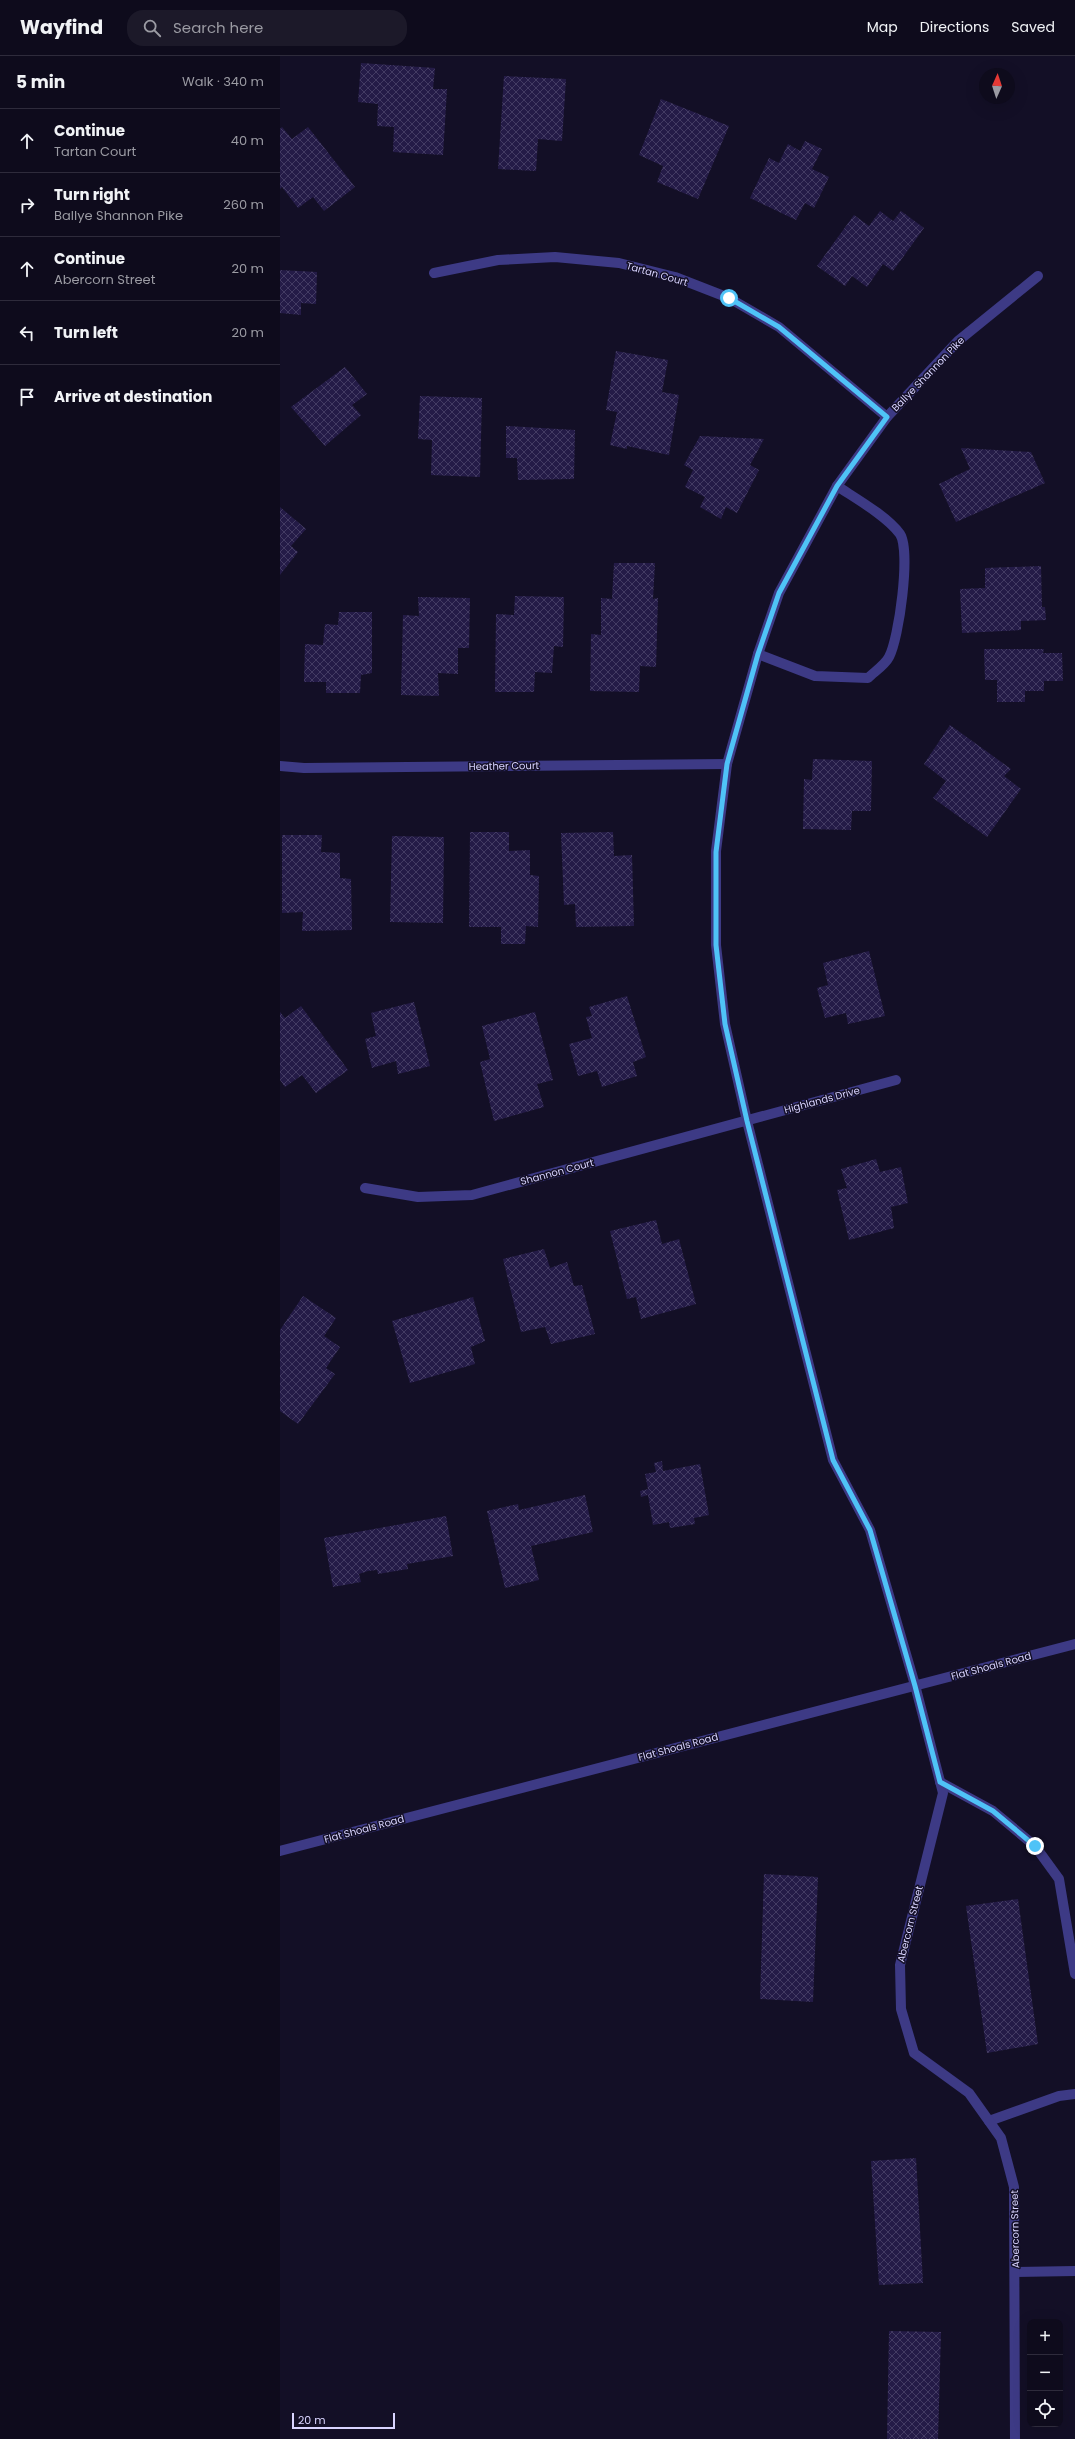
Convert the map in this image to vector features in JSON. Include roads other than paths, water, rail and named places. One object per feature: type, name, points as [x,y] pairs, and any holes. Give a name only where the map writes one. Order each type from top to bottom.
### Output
[{"type":"street","name":"Tartan Court","points":[[434,273],[498,260],[555,257],[619,263],[675,277],[729,298],[779,327],[887,417]]},
{"type":"street","name":"Ballye Shannon Pike","points":[[915,1686],[870,1530],[833,1460],[747,1121],[725,1024],[716,945],[716,852],[727,764],[758,654],[779,593],[837,486],[887,417],[958,341],[1038,276]]},
{"type":"street","points":[[758,654],[815,676],[868,678],[889,657],[898,625],[905,566],[900,535],[870,508],[837,486]]},
{"type":"street","name":"Heather Court","points":[[280,766],[304,768],[727,764]]},
{"type":"street","name":"Highlands Drive","points":[[747,1121],[896,1080]]},
{"type":"street","name":"Shannon Court","points":[[365,1188],[418,1198],[472,1195],[747,1121]]},
{"type":"street","name":"Flat Shoals Road","points":[[280,1851],[1075,1644]]},
{"type":"street","name":"Abercorn Street","points":[[915,1686],[943,1793],[900,1965],[901,2009],[914,2053],[969,2093],[1001,2138],[1014,2187],[1015,2439]]},
{"type":"street","points":[[940,1782],[993,1811],[1035,1846],[1059,1879],[1075,1974]]},
{"type":"street","points":[[989,2121],[1059,2096],[1075,2094]]},
{"type":"street","points":[[1015,2272],[1075,2271]]}]
